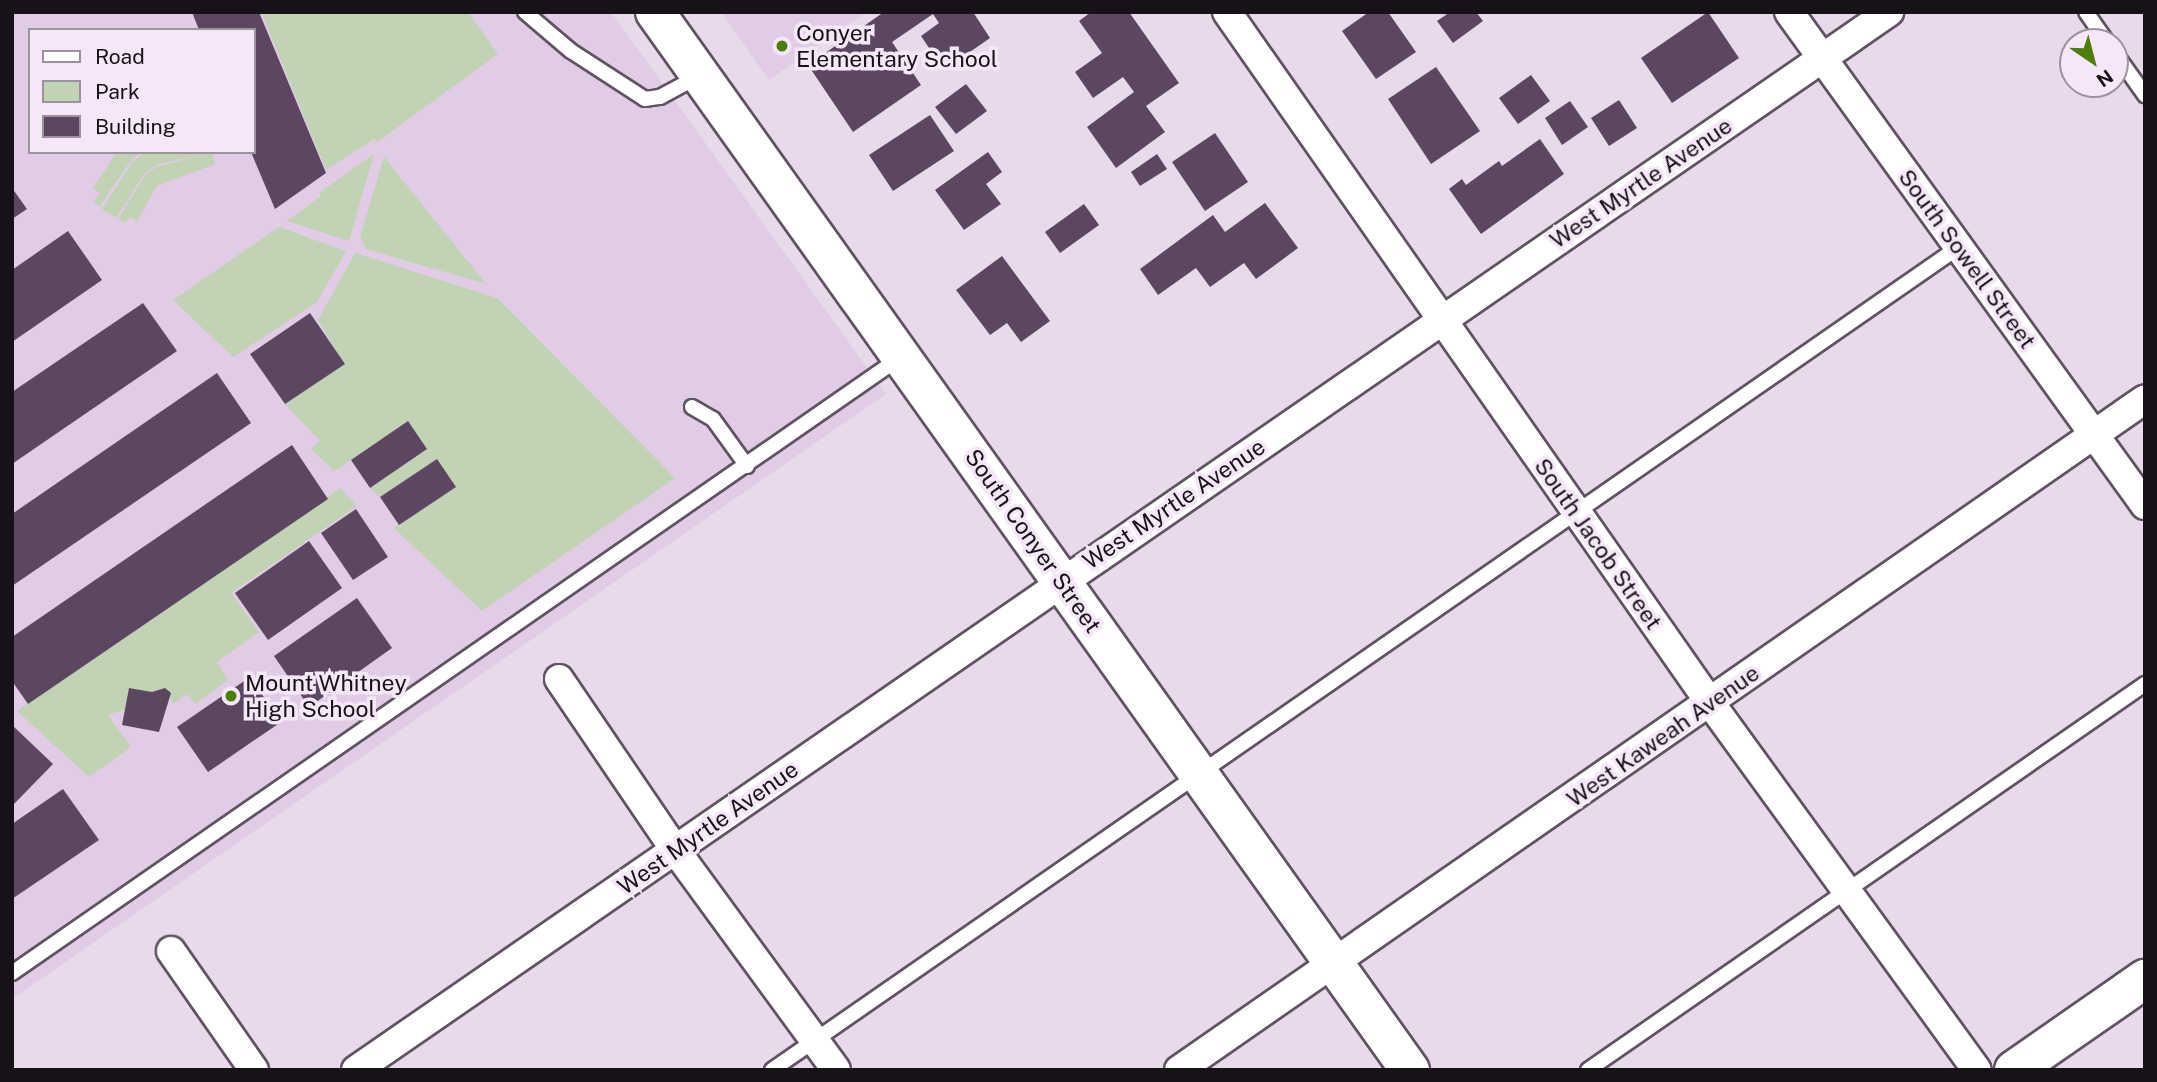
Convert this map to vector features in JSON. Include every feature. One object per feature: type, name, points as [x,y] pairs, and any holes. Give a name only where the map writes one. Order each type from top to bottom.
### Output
[{"type":"street","name":"South Conyer Street","points":[[655,12],[1410,1070]]},
{"type":"street","name":"South Jacob Street","points":[[1227,12],[1440,321],[1711,704],[1977,1070]]},
{"type":"street","name":"South Sowell Street","points":[[1789,12],[2145,505]]},
{"type":"street","name":"West Myrtle Avenue","points":[[356,1070],[1889,12]]},
{"type":"street","name":"West Kaweah Avenue","points":[[1180,1070],[1711,704],[2145,399]]},
{"type":"street","points":[[559,679],[676,851],[836,1070]]},
{"type":"street","points":[[171,951],[254,1070]]},
{"type":"street","points":[[2014,1070],[2145,979]]},
{"type":"lane","points":[[525,12],[571,51],[645,99],[660,97],[700,75]]},
{"type":"lane","points":[[2086,12],[2097,28]]},
{"type":"lane","points":[[2129,73],[2145,95]]},
{"type":"lane","points":[[772,1070],[1197,772],[1959,247]]},
{"type":"lane","points":[[12,973],[902,356]]},
{"type":"lane","points":[[692,407],[713,419],[747,466]]},
{"type":"lane","points":[[1588,1070],[2145,684]]},
{"type":"shaded area","name":"Mount Whitney High School","points":[[12,12],[611,12],[886,394],[12,999]]},
{"type":"shaded area","name":"Conyer Elementary School","points":[[721,12],[867,12],[769,80]]},
{"type":"green space","points":[[261,12],[468,12],[498,54],[377,142],[374,139],[326,170]]},
{"type":"green space","points":[[116,154],[140,154],[132,159],[100,206],[94,202],[100,193],[93,188]]},
{"type":"green space","points":[[143,154],[207,154],[158,164],[145,173],[116,218],[102,209],[133,161]]},
{"type":"green space","points":[[207,154],[213,154],[215,164],[157,186],[137,221],[130,217],[125,223],[118,219],[146,174],[158,166]]},
{"type":"green space","points":[[374,154],[349,241],[287,221],[321,196],[320,192]]},
{"type":"green space","points":[[384,157],[486,284],[366,249],[360,237]]},
{"type":"green space","points":[[279,227],[346,251],[317,302],[233,357],[173,300]]},
{"type":"green space","points":[[355,253],[497,298],[675,478],[482,611],[394,528],[455,487],[437,459],[380,497],[370,488],[427,449],[408,422],[334,471],[311,449],[320,441],[285,404],[344,364],[318,320]]},
{"type":"green space","points":[[340,488],[357,506],[231,593],[259,632],[217,662],[228,680],[195,704],[187,694],[173,704],[165,688],[152,692],[129,688],[125,709],[108,715],[131,747],[89,777],[17,711]]},
{"type":"building","points":[[192,12],[259,12],[326,173],[275,209],[252,154],[256,154],[256,28],[198,28]]},
{"type":"building","points":[[884,12],[973,12],[990,38],[944,70],[921,36],[939,23],[933,14],[892,42],[921,85],[853,132],[808,65]]},
{"type":"building","points":[[1091,12],[1129,12],[1179,83],[1146,106],[1165,132],[1116,168],[1087,127],[1134,92],[1123,77],[1093,98],[1075,72],[1102,53],[1079,21]]},
{"type":"building","points":[[1369,12],[1388,12],[1416,52],[1376,79],[1342,31]]},
{"type":"building","points":[[1450,12],[1476,12],[1483,21],[1453,43],[1437,21]]},
{"type":"building","points":[[1708,12],[1739,58],[1672,103],[1641,58]]},
{"type":"building","points":[[1436,67],[1480,131],[1431,164],[1388,99]]},
{"type":"building","points":[[1531,75],[1550,101],[1518,124],[1499,98]]},
{"type":"building","points":[[966,84],[987,111],[956,134],[935,107]]},
{"type":"building","points":[[1619,100],[1637,128],[1609,146],[1591,118]]},
{"type":"building","points":[[1570,101],[1588,127],[1562,145],[1545,118]]},
{"type":"building","points":[[930,115],[954,151],[893,191],[869,155]]},
{"type":"building","points":[[1215,133],[1248,182],[1205,211],[1172,162]]},
{"type":"building","points":[[1540,139],[1564,174],[1481,234],[1449,189],[1462,179],[1466,185],[1499,161],[1502,166]]},
{"type":"building","points":[[988,152],[1002,172],[986,184],[1001,204],[964,230],[935,190]]},
{"type":"building","points":[[1157,154],[1167,169],[1140,186],[1131,172]]},
{"type":"building","points":[[12,188],[27,209],[12,219]]},
{"type":"building","points":[[1265,203],[1298,248],[1256,279],[1244,263],[1210,287],[1196,268],[1158,295],[1140,269],[1213,215],[1225,232]]},
{"type":"building","points":[[1084,204],[1099,225],[1060,253],[1045,232]]},
{"type":"building","points":[[68,231],[102,280],[12,342],[12,270]]},
{"type":"building","points":[[1002,256],[1050,321],[1021,342],[1007,323],[990,335],[956,290]]},
{"type":"building","points":[[143,303],[177,351],[12,464],[12,392]]},
{"type":"building","points":[[310,313],[345,364],[285,404],[250,354]]},
{"type":"building","points":[[217,373],[251,423],[12,586],[12,514]]},
{"type":"building","points":[[408,421],[427,449],[370,488],[351,460]]},
{"type":"building","points":[[292,445],[328,499],[28,704],[12,681],[12,637]]},
{"type":"building","points":[[437,459],[456,487],[399,525],[380,497]]},
{"type":"building","points":[[356,509],[388,557],[353,580],[321,533]]},
{"type":"building","points":[[309,541],[342,588],[268,640],[235,593]]},
{"type":"building","points":[[357,598],[392,648],[309,707],[274,656]]},
{"type":"building","points":[[250,677],[281,722],[208,772],[177,727]]},
{"type":"building","points":[[129,688],[152,692],[165,688],[171,693],[159,732],[122,725]]},
{"type":"building","points":[[12,725],[53,764],[14,804],[12,803]]},
{"type":"building","points":[[63,789],[99,840],[12,899],[12,824]]},
{"type":"place","name":"Conyer Elementary School","points":[[782,46]]},
{"type":"place","name":"Mount Whitney High School","points":[[231,696]]}]
